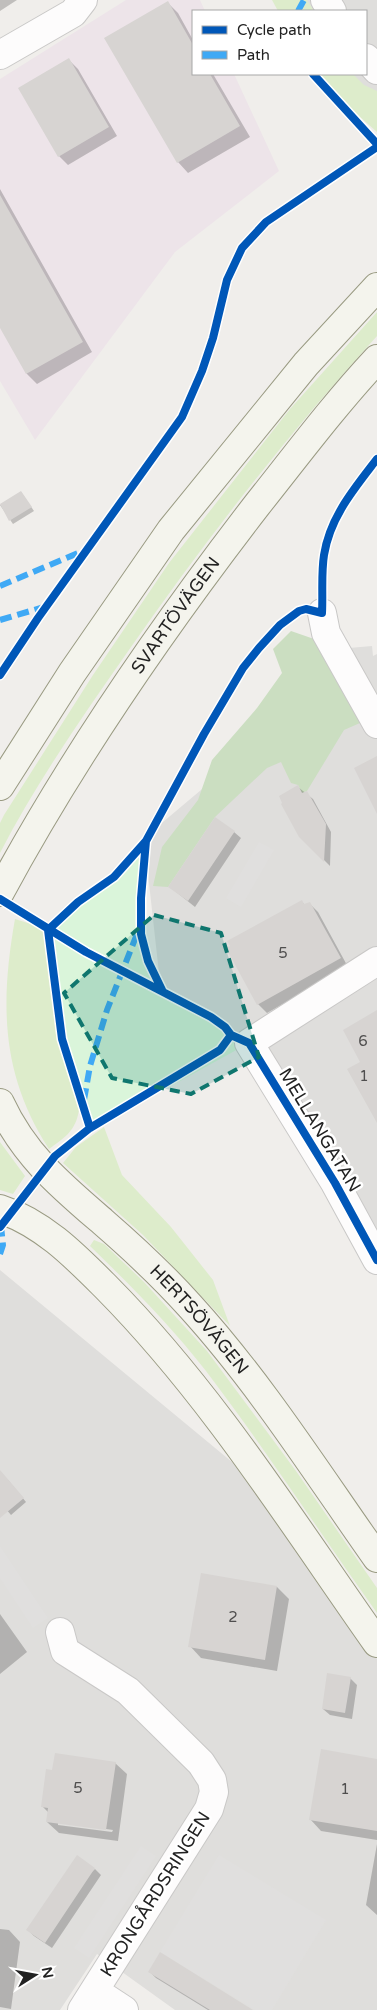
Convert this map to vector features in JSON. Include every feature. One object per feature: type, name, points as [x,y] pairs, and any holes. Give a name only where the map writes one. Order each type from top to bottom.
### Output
[{"type":"main road","points":[[0,786],[72,673],[171,530],[306,364],[377,287]]},
{"type":"main road","name":"SVARTÖVÄGEN","points":[[0,892],[31,834],[125,684],[215,559],[328,415],[377,359]]},
{"type":"main road","name":"HERTSÖVÄGEN","points":[[0,1103],[19,1138],[44,1170],[154,1268],[228,1352],[288,1431],[377,1558]]},
{"type":"main road","points":[[0,1209],[10,1212],[51,1236],[74,1256],[135,1318],[192,1384],[215,1414],[377,1642]]},
{"type":"street","points":[[0,55],[74,13],[83,0]]},
{"type":"street","points":[[367,59],[377,70]]},
{"type":"street","points":[[322,613],[326,633],[377,724]]},
{"type":"street","name":"MELLANGATAN","points":[[377,961],[249,1042],[335,1183],[377,1260]]},
{"type":"street","name":"KRONGÅRDSRINGEN","points":[[60,1632],[65,1651],[128,1691],[202,1763],[212,1780],[214,1792],[209,1809],[89,2000]]},
{"type":"street","points":[[89,2000],[124,2010]]},
{"type":"highlighted area","points":[[154,915],[221,933],[259,1057],[191,1094],[112,1078],[64,993]]},
{"type":"shaded area","points":[[126,0],[200,0],[205,10],[192,10],[192,75],[234,75],[279,171],[175,252],[35,440],[0,381],[0,79]]},
{"type":"shaded area","points":[[304,0],[377,0],[377,101],[348,75],[367,75],[367,10],[310,10]]},
{"type":"shaded area","points":[[372,646],[373,656],[377,654],[377,1261],[249,1043],[161,991],[144,838],[271,731],[326,650]]},
{"type":"shaded area","points":[[259,842],[274,850],[241,907],[226,898]]},
{"type":"shaded area","points":[[0,1270],[255,1481],[377,1659],[377,2010],[175,2010],[97,1954],[60,2010],[0,2010]]},
{"type":"shaded area","points":[[0,1546],[48,1618],[33,1628],[0,1578]]},
{"type":"shaded area","points":[[141,1846],[156,1856],[89,1958],[74,1948]]},
{"type":"shaded area","points":[[219,1855],[326,1920],[272,2010],[255,2010],[160,1952]]},
{"type":"green space","points":[[272,0],[307,0],[313,10],[277,10]]},
{"type":"green space","points":[[320,75],[354,75],[364,85],[377,91],[377,132],[342,101]]},
{"type":"green space","points":[[377,312],[377,336],[280,449],[189,566],[62,748],[14,826],[0,853],[0,823],[4,815],[93,675],[169,563],[290,409]]},
{"type":"green space","points":[[291,631],[314,639],[360,723],[344,730],[307,791],[302,793],[298,785],[291,783],[281,762],[267,768],[215,817],[168,887],[153,886],[162,847],[198,800],[212,760],[257,708],[282,673],[273,649]]},
{"type":"green space","points":[[144,838],[142,945],[161,991],[249,1043],[95,1128],[63,1041],[55,990],[50,930],[122,870]]},
{"type":"green space","points":[[15,919],[50,930],[60,1027],[78,1086],[80,1105],[74,1126],[71,1131],[49,1149],[33,1121],[21,1094],[8,1038],[7,980]]},
{"type":"green space","points":[[104,1127],[122,1175],[171,1227],[213,1280],[230,1326],[143,1235],[63,1163],[76,1147]]},
{"type":"green space","points":[[0,1142],[25,1176],[13,1194],[0,1190]]},
{"type":"green space","points":[[94,1240],[104,1244],[144,1282],[207,1351],[296,1471],[377,1588],[377,1613],[206,1371],[165,1322],[90,1246]]},
{"type":"building","points":[[168,1],[192,43],[192,75],[211,75],[240,126],[177,163],[104,38]]},
{"type":"building","points":[[69,58],[109,127],[58,157],[18,88]]},
{"type":"building","points":[[0,195],[83,342],[26,374],[0,328]]},
{"type":"building","points":[[21,491],[32,507],[9,521],[0,504]]},
{"type":"building","points":[[377,756],[377,814],[354,768]]},
{"type":"building","points":[[298,785],[302,793],[307,791],[326,824],[324,862],[299,837],[281,804],[279,796]]},
{"type":"building","points":[[215,817],[235,831],[188,901],[168,887]]},
{"type":"building","points":[[302,900],[304,904],[310,902],[341,958],[257,1005],[226,948],[230,946],[227,941]]},
{"type":"building","points":[[377,1010],[377,1123],[347,1069],[360,1062],[343,1030]]},
{"type":"building","points":[[0,1470],[24,1498],[0,1518]]},
{"type":"building","points":[[201,1573],[277,1586],[265,1660],[188,1647]]},
{"type":"building","points":[[327,1673],[351,1677],[345,1713],[322,1709]]},
{"type":"building","points":[[321,1749],[377,1759],[377,1831],[309,1820]]},
{"type":"building","points":[[55,1753],[116,1762],[106,1830],[46,1822],[48,1808],[41,1807],[46,1769],[52,1770]]},
{"type":"building","points":[[77,1855],[95,1868],[45,1943],[26,1930]]},
{"type":"building","points":[[160,1952],[253,2010],[210,2010],[148,1972]]},
{"type":"marked path","points":[[299,10],[304,0]]},
{"type":"marked path","points":[[0,586],[83,551]]},
{"type":"marked path","points":[[0,620],[44,607]]},
{"type":"marked path","points":[[84,1100],[90,1066],[107,1010],[139,929]]},
{"type":"marked path","points":[[0,1254],[3,1245],[1,1226]]},
{"type":"cycle path","points":[[314,75],[377,144]]},
{"type":"cycle path","points":[[0,675],[38,618],[182,417],[202,371],[213,338],[227,280],[242,248],[266,222],[377,147]]},
{"type":"cycle path","points":[[377,459],[344,504],[327,541],[323,562],[322,613],[306,609],[299,611],[280,625],[243,668],[204,734],[146,841],[141,898],[141,934],[148,961],[163,992],[211,1017],[225,1027],[231,1035],[249,1043],[335,1183],[377,1260]]},
{"type":"cycle path","points":[[90,1128],[62,1039],[48,930],[78,902],[114,877],[146,841]]},
{"type":"cycle path","points":[[0,899],[86,952],[163,992]]},
{"type":"cycle path","points":[[0,1227],[55,1156],[90,1128],[220,1050],[231,1035]]}]
